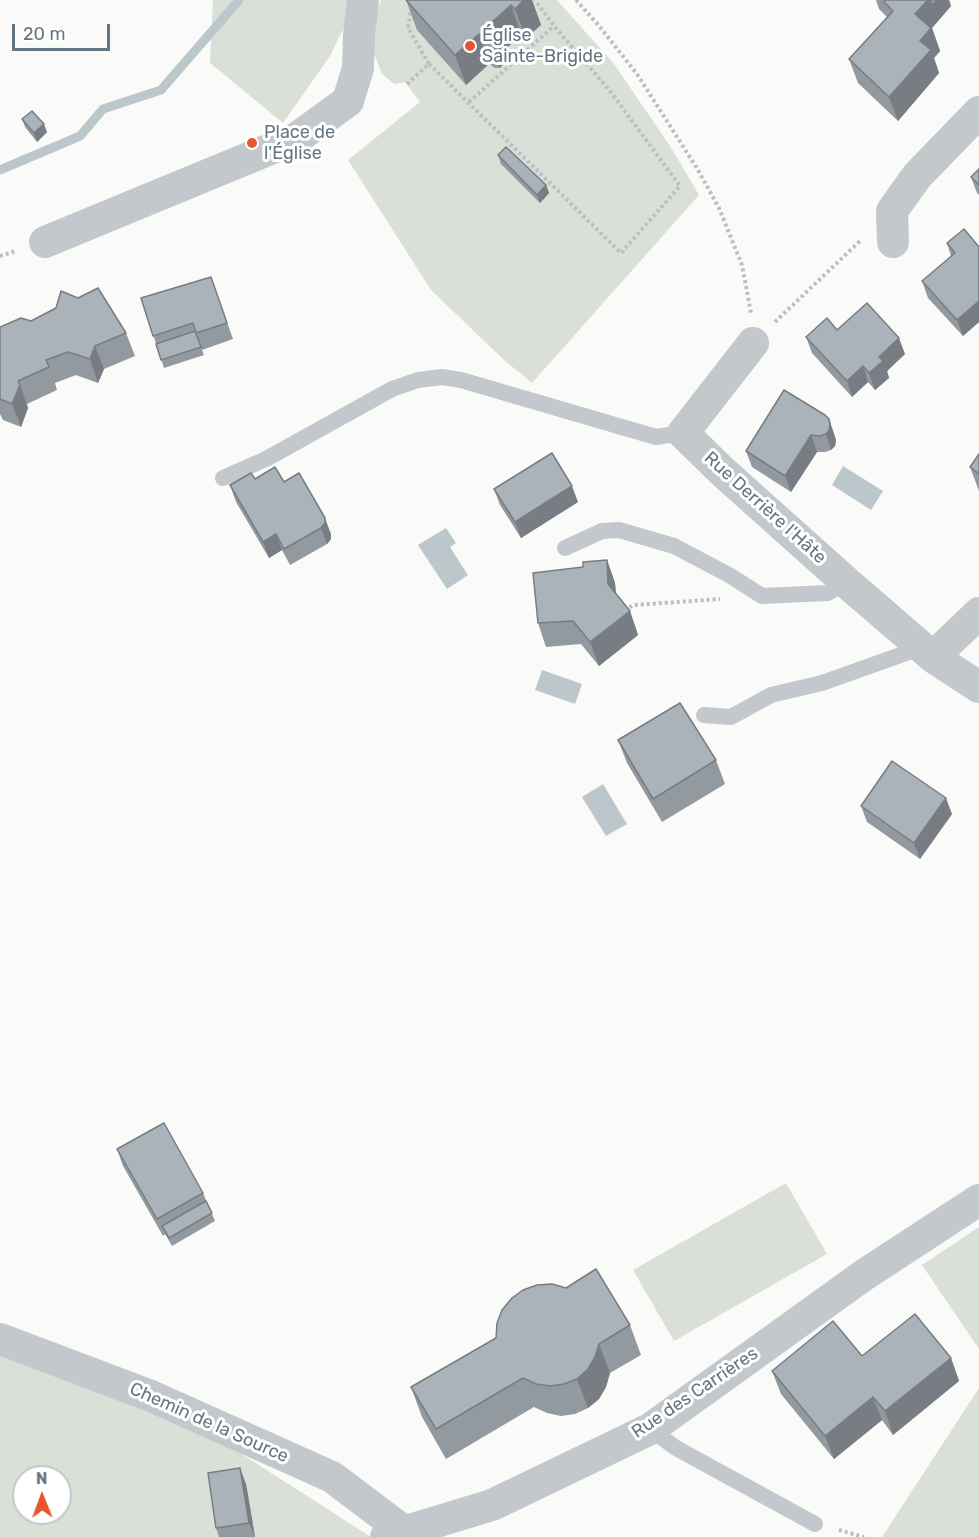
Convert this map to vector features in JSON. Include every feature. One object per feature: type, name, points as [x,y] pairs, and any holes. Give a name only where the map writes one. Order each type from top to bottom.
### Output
[{"type":"street","points":[[45,242],[297,138],[348,101],[358,68],[363,0]]},
{"type":"street","points":[[893,226],[917,176],[979,112]]},
{"type":"street","points":[[683,433],[753,343]]},
{"type":"street","name":"Rue Derrière l'Hâte","points":[[683,433],[846,582],[928,652],[979,687]]},
{"type":"street","points":[[928,652],[979,613]]},
{"type":"street","name":"Rue des Carrières","points":[[396,1535],[492,1505],[650,1429],[864,1275],[979,1200]]},
{"type":"street","name":"Chemin de la Source","points":[[0,1339],[151,1396],[332,1477],[396,1535]]},
{"type":"lane","points":[[223,478],[266,459],[392,389],[418,380],[442,377],[461,380],[656,437],[683,433]]},
{"type":"lane","points":[[565,548],[602,531],[619,530],[674,546],[729,575],[762,596],[828,593],[846,582]]},
{"type":"lane","points":[[704,715],[731,717],[771,696],[928,652]]},
{"type":"lane","points":[[650,1429],[675,1448],[815,1524]]},
{"type":"path","points":[[412,5],[408,28],[429,64],[621,253],[680,186],[610,91],[554,26],[535,0]]},
{"type":"path","points":[[576,0],[637,74],[699,170],[719,208],[742,265],[751,311],[753,343]]},
{"type":"path","points":[[469,102],[554,26]]},
{"type":"path","points":[[406,84],[429,64]]},
{"type":"path","points":[[753,343],[837,261],[893,226]]},
{"type":"path","points":[[620,611],[634,605],[762,596]]},
{"type":"shaded area","points":[[213,0],[357,0],[330,56],[283,123],[210,63]]},
{"type":"shaded area","points":[[381,0],[450,0],[466,84],[489,64],[495,68],[503,65],[505,58],[500,54],[521,34],[518,0],[557,0],[614,64],[670,146],[699,195],[532,383],[504,360],[431,290],[348,160],[420,102],[405,82],[394,84],[382,74],[372,49],[372,22]]},
{"type":"shaded area","points":[[843,466],[883,491],[871,510],[832,485]]},
{"type":"shaded area","points":[[446,528],[456,543],[450,547],[468,575],[447,589],[418,545]]},
{"type":"shaded area","points":[[542,670],[582,684],[575,704],[535,690]]},
{"type":"shaded area","points":[[603,784],[627,824],[606,836],[582,797]]},
{"type":"shaded area","points":[[786,1183],[827,1254],[674,1341],[633,1270]]},
{"type":"shaded area","points":[[979,1227],[979,1349],[922,1265]]},
{"type":"shaded area","points":[[0,1339],[151,1396],[371,1537],[0,1537]]},
{"type":"shaded area","points":[[979,1388],[979,1537],[882,1537]]},
{"type":"building","points":[[406,0],[524,0],[515,9],[511,5],[490,24],[494,32],[490,38],[485,39],[479,34],[455,55]]},
{"type":"building","points":[[885,0],[928,0],[915,14],[931,28],[920,41],[931,50],[889,97],[849,59],[893,11],[884,2]]},
{"type":"building","points":[[32,111],[44,124],[34,133],[22,119]]},
{"type":"building","points":[[506,147],[546,185],[537,195],[498,155]]},
{"type":"building","points":[[979,169],[979,185],[971,177]]},
{"type":"building","points":[[964,229],[979,247],[979,301],[957,320],[922,281],[955,253],[947,243]]},
{"type":"building","points":[[211,277],[227,323],[196,333],[193,323],[153,336],[141,298]]},
{"type":"building","points":[[98,288],[126,333],[95,346],[90,359],[68,352],[46,360],[49,367],[18,381],[20,385],[12,404],[0,399],[0,327],[21,318],[31,321],[56,308],[61,291],[78,298]]},
{"type":"building","points":[[867,303],[899,338],[879,357],[883,361],[869,373],[863,366],[847,381],[806,337],[827,318],[837,330]]},
{"type":"building","points":[[195,331],[201,347],[161,360],[156,344]]},
{"type":"building","points":[[784,390],[825,415],[830,424],[826,434],[811,435],[785,476],[746,451]]},
{"type":"building","points":[[552,453],[572,486],[515,522],[494,489]]},
{"type":"building","points":[[979,454],[979,474],[970,467]]},
{"type":"building","points":[[275,467],[284,482],[299,473],[325,518],[325,523],[321,528],[284,549],[276,534],[263,542],[230,485],[251,473],[255,479]]},
{"type":"building","points":[[607,560],[608,584],[630,611],[590,642],[573,621],[538,623],[533,573],[583,567],[583,562]]},
{"type":"building","points":[[680,703],[716,760],[653,799],[618,740]]},
{"type":"building","points":[[892,761],[946,798],[914,843],[861,806]]},
{"type":"building","points":[[164,1123],[203,1193],[157,1219],[117,1149]]},
{"type":"building","points":[[206,1201],[212,1213],[169,1238],[162,1226]]},
{"type":"building","points":[[596,1269],[630,1325],[599,1344],[588,1369],[577,1379],[550,1386],[536,1384],[523,1378],[436,1429],[411,1387],[496,1338],[497,1323],[502,1310],[523,1290],[537,1285],[552,1284],[566,1288]]},
{"type":"building","points":[[915,1314],[951,1358],[885,1411],[873,1397],[825,1436],[772,1371],[833,1321],[862,1356]]},
{"type":"building","points":[[240,1468],[249,1523],[216,1528],[208,1473]]},
{"type":"waterway","points":[[0,170],[80,136],[103,109],[161,90],[239,0]]},
{"type":"place","name":"Église Sainte-Brigide","points":[[470,46]]},
{"type":"place","name":"Place de l'Église","points":[[252,143]]}]
